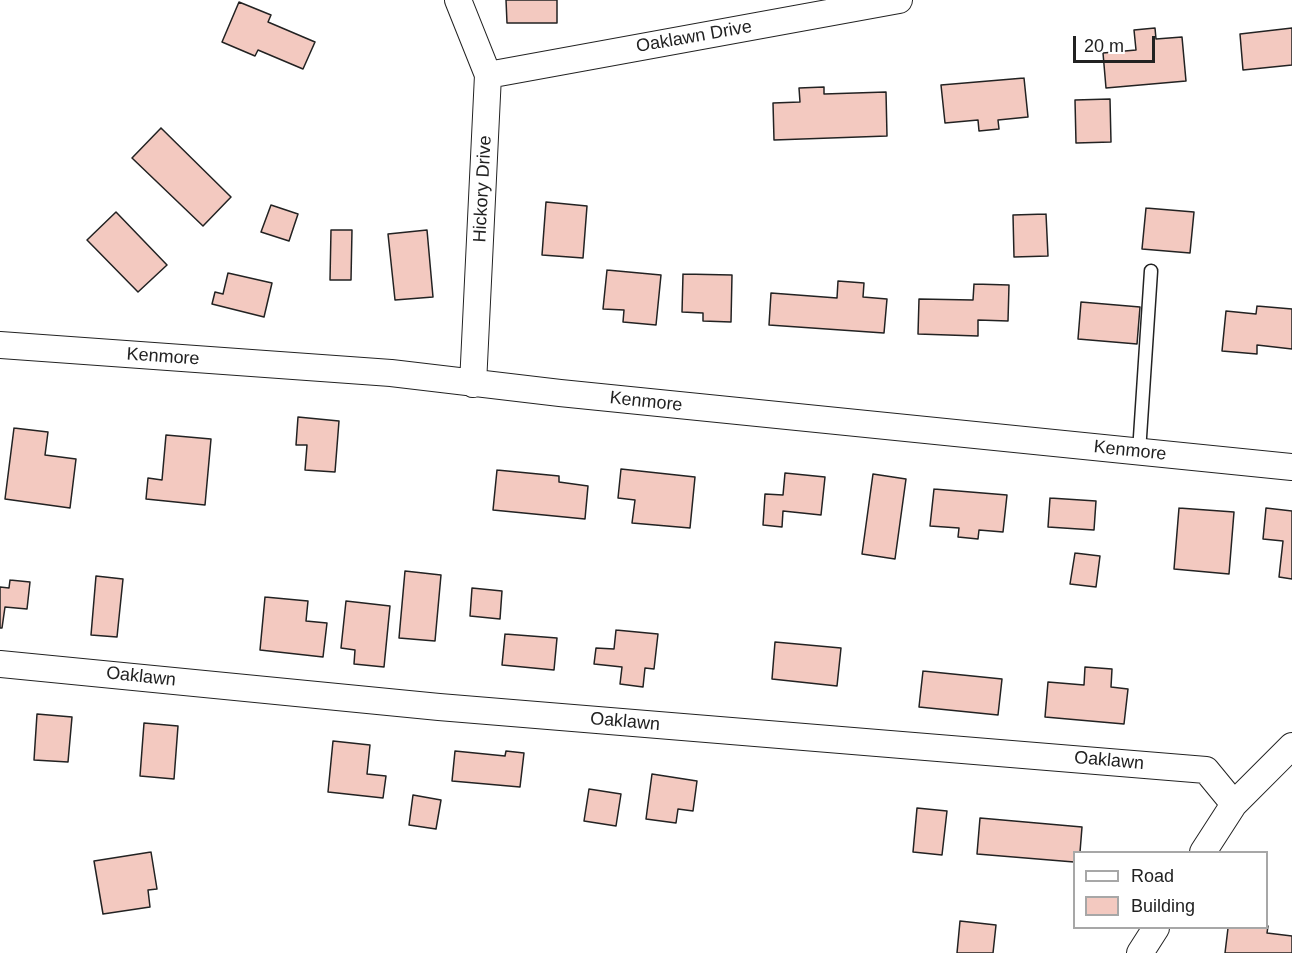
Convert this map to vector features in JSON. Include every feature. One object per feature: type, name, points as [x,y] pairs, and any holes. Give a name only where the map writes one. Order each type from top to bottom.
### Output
[{"type":"street","name":"Hickory Drive","points":[[458,0],[488,75],[473,384]]},
{"type":"street","name":"Oaklawn Drive","points":[[488,75],[899,0]]},
{"type":"street","name":"Kenmore","points":[[0,345],[391,373],[473,384],[1292,467]]},
{"type":"street","name":"Oaklawn","points":[[0,664],[439,707],[1206,770],[1234,804]]},
{"type":"street","points":[[1204,851],[1234,804],[1292,746]]},
{"type":"street","points":[[1140,953],[1155,929]]},
{"type":"lane","points":[[1139,452],[1151,272]]},
{"type":"building","points":[[506,0],[557,0],[557,23],[507,23]]},
{"type":"building","points":[[239,2],[271,15],[268,22],[315,42],[303,69],[258,50],[255,56],[222,42]]},
{"type":"building","points":[[1155,28],[1156,39],[1182,37],[1186,81],[1106,88],[1103,53],[1136,50],[1134,30]]},
{"type":"building","points":[[1292,28],[1292,65],[1243,70],[1240,34]]},
{"type":"building","points":[[1024,78],[1028,117],[998,120],[999,129],[979,131],[978,120],[945,123],[941,85]]},
{"type":"building","points":[[824,87],[824,94],[886,92],[887,136],[774,140],[773,103],[800,102],[799,88]]},
{"type":"building","points":[[1110,99],[1111,142],[1076,143],[1075,100]]},
{"type":"building","points":[[161,128],[231,197],[203,226],[132,158]]},
{"type":"building","points":[[546,202],[587,206],[583,258],[542,255]]},
{"type":"building","points":[[271,205],[298,214],[289,241],[261,232]]},
{"type":"building","points":[[1146,208],[1194,212],[1190,253],[1142,249]]},
{"type":"building","points":[[116,212],[167,265],[138,292],[87,240]]},
{"type":"building","points":[[1046,214],[1048,256],[1014,257],[1013,215]]},
{"type":"building","points":[[331,230],[352,230],[351,280],[330,280]]},
{"type":"building","points":[[427,230],[433,297],[395,300],[388,234]]},
{"type":"building","points":[[607,270],[661,275],[656,325],[623,322],[624,310],[603,309]]},
{"type":"building","points":[[228,273],[272,283],[264,317],[212,304],[215,292],[223,294]]},
{"type":"building","points":[[683,274],[732,275],[731,322],[703,321],[703,313],[682,312]]},
{"type":"building","points":[[838,281],[864,283],[863,297],[887,299],[884,333],[769,325],[771,293],[837,298]]},
{"type":"building","points":[[974,284],[1009,285],[1008,321],[978,320],[978,336],[918,334],[919,299],[973,300]]},
{"type":"building","points":[[1081,302],[1140,307],[1137,344],[1078,339]]},
{"type":"building","points":[[1257,306],[1292,309],[1292,349],[1257,345],[1257,354],[1222,351],[1226,311],[1256,314]]},
{"type":"building","points":[[298,417],[339,421],[335,472],[305,470],[307,445],[296,445]]},
{"type":"building","points":[[14,428],[48,432],[45,455],[76,459],[70,508],[5,499]]},
{"type":"building","points":[[166,435],[211,439],[205,505],[146,499],[148,478],[162,480]]},
{"type":"building","points":[[621,469],[695,477],[690,528],[632,523],[635,500],[618,498]]},
{"type":"building","points":[[497,470],[559,476],[559,482],[588,486],[585,519],[493,510]]},
{"type":"building","points":[[785,473],[825,477],[821,515],[783,511],[782,527],[763,525],[765,494],[783,495]]},
{"type":"building","points":[[873,474],[906,479],[895,559],[862,554]]},
{"type":"building","points":[[934,489],[1007,495],[1003,532],[979,530],[978,539],[958,537],[959,528],[930,526]]},
{"type":"building","points":[[1050,498],[1096,501],[1094,530],[1048,527]]},
{"type":"building","points":[[1179,508],[1234,512],[1229,574],[1174,569]]},
{"type":"building","points":[[1266,508],[1292,511],[1292,579],[1279,577],[1283,541],[1263,539]]},
{"type":"building","points":[[1075,553],[1100,556],[1096,587],[1070,584]]},
{"type":"building","points":[[405,571],[441,575],[435,641],[399,638]]},
{"type":"building","points":[[96,576],[123,579],[117,637],[91,635]]},
{"type":"building","points":[[10,580],[30,582],[27,609],[5,607],[2,628],[0,628],[0,587],[9,588]]},
{"type":"building","points":[[472,588],[502,591],[500,619],[470,616]]},
{"type":"building","points":[[265,597],[308,601],[306,621],[327,623],[323,657],[260,650]]},
{"type":"building","points":[[346,601],[390,606],[384,667],[354,664],[355,650],[341,648]]},
{"type":"building","points":[[616,630],[658,634],[654,669],[645,668],[643,687],[620,684],[622,667],[594,664],[596,648],[614,649]]},
{"type":"building","points":[[505,634],[557,638],[554,670],[502,665]]},
{"type":"building","points":[[775,642],[841,648],[837,686],[772,679]]},
{"type":"building","points":[[1085,667],[1112,669],[1111,687],[1128,689],[1124,724],[1045,717],[1048,682],[1084,685]]},
{"type":"building","points":[[923,671],[1002,679],[998,715],[919,707]]},
{"type":"building","points":[[37,714],[72,717],[68,762],[34,760]]},
{"type":"building","points":[[144,723],[178,726],[174,779],[140,776]]},
{"type":"building","points":[[333,741],[370,745],[367,774],[386,776],[383,798],[328,792]]},
{"type":"building","points":[[455,751],[505,756],[506,751],[524,753],[520,787],[452,781]]},
{"type":"building","points":[[652,774],[697,781],[693,811],[678,809],[676,823],[646,819]]},
{"type":"building","points":[[589,789],[621,794],[616,826],[584,821]]},
{"type":"building","points":[[413,795],[441,800],[436,829],[409,825]]},
{"type":"building","points":[[917,808],[947,811],[942,855],[913,852]]},
{"type":"building","points":[[980,818],[1082,827],[1080,851],[1073,851],[1073,862],[977,854]]},
{"type":"building","points":[[151,852],[157,889],[148,890],[150,907],[103,914],[94,861]]},
{"type":"building","points":[[960,921],[996,925],[993,953],[957,953]]},
{"type":"building","points":[[1228,929],[1268,929],[1267,933],[1292,936],[1292,953],[1225,953]]}]
